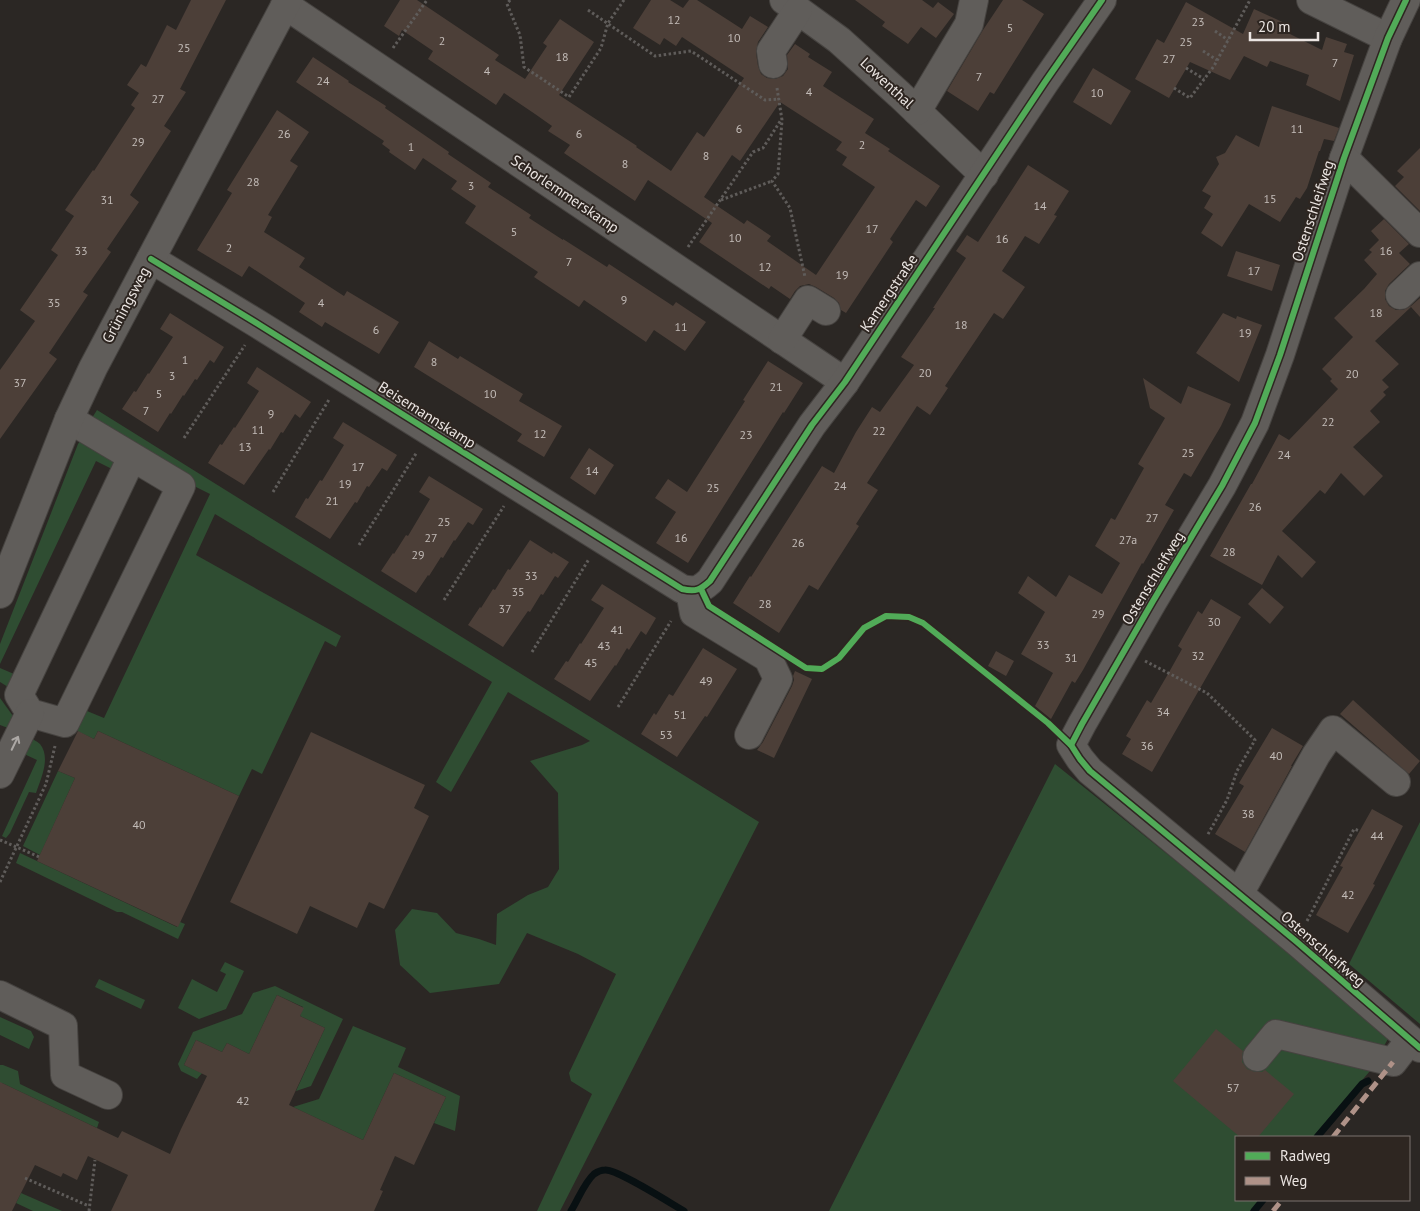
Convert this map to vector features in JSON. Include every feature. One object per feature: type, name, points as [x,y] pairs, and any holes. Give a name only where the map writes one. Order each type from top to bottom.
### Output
[{"type":"street","points":[[918,111],[969,24],[974,0]]},
{"type":"street","name":"Kamergstraße","points":[[690,591],[701,590],[710,581],[812,425],[845,382],[1045,82],[1102,0]]},
{"type":"street","points":[[1310,0],[1388,38]]},
{"type":"street","name":"Ostenschleifweg","points":[[1406,0],[1388,38],[1344,158],[1280,355],[1254,423],[1222,486],[1071,745],[1090,771],[1296,942],[1415,1044]]},
{"type":"street","name":"Grüningsweg","points":[[0,594],[69,419],[93,368],[287,3]]},
{"type":"street","name":"Schorlemmerskamp","points":[[287,3],[845,382]]},
{"type":"street","points":[[773,64],[771,51],[791,5]]},
{"type":"street","name":"Lowenthal","points":[[791,5],[839,40],[918,111],[984,175]]},
{"type":"street","points":[[1344,158],[1420,233]]},
{"type":"street","name":"Beisemannskamp","points":[[151,259],[682,589],[690,591]]},
{"type":"street","points":[[1400,295],[1420,276]]},
{"type":"street","points":[[782,340],[817,306]]},
{"type":"street","points":[[69,419],[181,486],[66,723],[30,713],[19,695],[132,457]]},
{"type":"street","points":[[690,591],[694,612],[768,658],[778,679],[749,734]]},
{"type":"street","points":[[0,774],[30,713]]},
{"type":"street","points":[[1238,894],[1316,755],[1333,730],[1396,782]]},
{"type":"street","points":[[0,995],[63,1026],[65,1075],[108,1095]]},
{"type":"street","points":[[1257,1057],[1276,1034],[1393,1062],[1415,1044]]},
{"type":"path","points":[[388,55],[427,0]]},
{"type":"path","points":[[505,0],[509,2],[520,36],[524,66],[569,97],[601,48],[608,23],[624,0]]},
{"type":"path","points":[[1174,88],[1190,98],[1217,60],[1250,0]]},
{"type":"path","points":[[588,10],[655,56],[691,51],[765,100],[779,99]]},
{"type":"path","points":[[1215,31],[1228,40]]},
{"type":"path","points":[[1203,52],[1217,60]]},
{"type":"path","points":[[720,201],[772,181],[778,174],[782,120],[773,64]]},
{"type":"path","points":[[1186,68],[1204,79]]},
{"type":"path","points":[[684,252],[753,152],[763,148],[782,120]]},
{"type":"path","points":[[772,181],[790,208],[808,288],[817,306]]},
{"type":"path","points":[[184,438],[248,340]]},
{"type":"path","points":[[272,492],[333,393]]},
{"type":"path","points":[[359,545],[420,447]]},
{"type":"path","points":[[444,600],[507,502]]},
{"type":"path","points":[[532,652],[592,554]]},
{"type":"path","points":[[618,707],[672,620]]},
{"type":"path","points":[[1125,650],[1207,693],[1255,740],[1237,771],[1227,800],[1208,835],[1193,856]]},
{"type":"path","points":[[0,882],[46,784],[56,743],[66,723]]},
{"type":"path","points":[[1296,942],[1354,829],[1360,831]]},
{"type":"path","points":[[0,840],[39,857]]},
{"type":"path","points":[[89,1211],[95,1160]]},
{"type":"path","points":[[25,1178],[89,1206]]},
{"type":"green space","points":[[97,410],[759,822],[560,1211],[537,1211],[592,1094],[571,1081],[569,1073],[616,974],[578,954],[527,933],[499,984],[430,993],[400,965],[395,930],[412,909],[437,913],[456,933],[496,945],[497,914],[528,895],[548,887],[559,869],[558,793],[530,761],[590,741],[508,692],[451,792],[436,782],[492,682],[215,514],[196,555],[341,636],[336,647],[325,641],[262,774],[252,769],[239,796],[98,731],[94,739],[77,731],[87,711],[104,718],[210,494],[90,421]]},
{"type":"green space","points":[[83,437],[115,462],[112,469],[96,461],[0,664],[0,644],[78,444]]},
{"type":"green space","points":[[0,668],[14,674],[8,687],[0,682]]},
{"type":"green space","points":[[0,698],[13,716],[8,728],[0,725]]},
{"type":"green space","points":[[29,737],[39,743],[43,750],[45,755],[44,768],[36,793],[29,792],[6,838],[2,836],[37,760],[22,753]]},
{"type":"green space","points":[[1055,764],[1207,886],[1389,1037],[1370,1071],[1314,1136],[1235,1136],[1235,1201],[1259,1201],[1250,1211],[829,1211]]},
{"type":"green space","points":[[58,771],[75,778],[40,855],[23,846]]},
{"type":"green space","points":[[1420,822],[1420,1024],[1349,964]]},
{"type":"green space","points":[[20,853],[177,927],[180,922],[185,924],[178,939],[16,863]]},
{"type":"green space","points":[[225,962],[244,971],[226,1009],[199,1019],[178,1008],[192,979],[217,992],[226,974],[220,971]]},
{"type":"green space","points":[[99,979],[145,1000],[141,1009],[95,987]]},
{"type":"green space","points":[[275,986],[343,1019],[311,1086],[296,1091],[325,1028],[300,1016],[303,1007],[277,995],[249,1054],[227,1043],[222,1052],[196,1040],[184,1065],[202,1073],[197,1079],[181,1071],[178,1064],[193,1032],[242,1014],[253,993]]},
{"type":"green space","points":[[0,1017],[31,1031],[34,1037],[29,1049],[0,1035]]},
{"type":"green space","points":[[353,1026],[406,1048],[398,1067],[460,1096],[455,1131],[434,1123],[446,1097],[394,1073],[363,1140],[293,1107],[319,1099]]},
{"type":"green space","points":[[0,1065],[18,1071],[20,1084],[99,1122],[97,1128],[2,1083],[0,1088]]},
{"type":"green space","points":[[21,1193],[62,1211],[33,1211],[16,1203]]},
{"type":"building","points":[[191,0],[226,0],[180,89],[186,92],[164,126],[171,131],[130,195],[139,202],[107,249],[111,252],[83,292],[88,295],[49,353],[57,359],[0,439],[0,370],[35,321],[20,310],[58,255],[51,250],[74,216],[65,210],[94,171],[135,108],[131,105],[139,93],[127,85],[141,64],[146,67],[167,25],[176,30]]},
{"type":"building","points":[[400,0],[417,0],[499,55],[495,60],[525,79],[547,46],[543,43],[560,19],[594,42],[559,95],[637,146],[671,171],[697,132],[704,137],[744,78],[682,37],[676,46],[664,38],[660,45],[633,28],[651,0],[670,0],[683,8],[689,0],[697,0],[742,29],[750,16],[768,27],[758,42],[756,53],[761,74],[767,78],[775,79],[783,76],[788,69],[787,55],[795,44],[810,54],[808,57],[832,72],[823,86],[874,119],[865,133],[940,186],[926,207],[916,200],[890,239],[893,242],[846,313],[841,310],[839,303],[834,298],[809,284],[800,286],[790,299],[771,286],[769,289],[699,242],[712,223],[648,180],[635,201],[564,153],[570,145],[548,131],[552,126],[535,114],[504,93],[496,105],[428,59],[433,51],[402,30],[399,36],[384,26]],"holes":[[[780,102],[842,142],[836,150],[847,157],[842,165],[875,187],[816,275],[767,241],[771,236],[747,220],[744,224],[704,197],[732,155],[740,161]]]},
{"type":"building","points":[[855,0],[922,0],[933,8],[938,2],[954,14],[936,38],[921,27],[908,44],[882,26],[885,22]]},
{"type":"building","points":[[1003,0],[1022,0],[1044,14],[994,94],[990,92],[978,111],[947,91]]},
{"type":"building","points":[[1186,2],[1243,34],[1254,9],[1291,26],[1288,33],[1322,50],[1326,37],[1347,44],[1344,52],[1354,55],[1340,101],[1306,85],[1309,75],[1270,61],[1267,67],[1244,56],[1230,80],[1190,62],[1169,98],[1135,79],[1157,39],[1164,43]]},
{"type":"building","points":[[313,57],[386,106],[385,108],[491,183],[488,187],[531,215],[529,218],[607,267],[609,264],[673,306],[676,302],[706,322],[685,351],[654,330],[646,342],[584,300],[579,307],[534,277],[538,272],[465,223],[476,206],[451,189],[457,181],[423,158],[415,170],[389,152],[390,150],[382,144],[384,141],[296,82]]},
{"type":"building","points":[[1093,68],[1131,91],[1111,125],[1073,102]]},
{"type":"building","points":[[1272,106],[1339,128],[1334,141],[1324,139],[1307,188],[1300,199],[1296,197],[1280,222],[1249,204],[1222,247],[1201,233],[1213,214],[1204,208],[1211,196],[1202,191],[1219,164],[1216,157],[1225,153],[1236,135],[1259,147]]},
{"type":"building","points":[[277,110],[309,132],[290,161],[298,166],[268,215],[272,217],[264,232],[305,258],[299,267],[344,296],[347,291],[399,322],[379,354],[325,322],[322,327],[299,312],[305,303],[249,266],[242,277],[197,250],[232,193],[227,190]]},
{"type":"building","points":[[1420,148],[1420,211],[1395,186],[1404,177],[1397,171]]},
{"type":"building","points":[[1028,165],[1069,191],[1054,215],[1057,216],[1039,244],[1025,236],[1002,271],[1025,287],[1003,319],[994,313],[945,386],[948,388],[930,415],[917,406],[867,483],[878,490],[856,524],[859,526],[818,590],[809,585],[779,633],[733,603],[822,466],[834,473],[872,407],[880,412],[914,365],[901,357],[935,308],[933,308],[966,258],[956,251],[967,235],[978,242]]},
{"type":"building","points":[[1384,219],[1409,244],[1399,253],[1410,264],[1389,284],[1385,291],[1385,299],[1389,306],[1396,310],[1403,310],[1420,298],[1420,317],[1411,307],[1375,341],[1399,364],[1382,380],[1389,387],[1383,392],[1386,395],[1370,411],[1380,422],[1353,447],[1383,476],[1364,496],[1341,473],[1325,494],[1320,490],[1282,531],[1316,562],[1302,578],[1278,555],[1262,585],[1210,556],[1279,434],[1289,440],[1338,389],[1330,381],[1332,379],[1322,369],[1353,337],[1334,318],[1377,274],[1364,260],[1372,252],[1369,250],[1379,240],[1371,231]]},
{"type":"building","points":[[1236,251],[1280,265],[1272,291],[1227,276]]},
{"type":"building","points":[[170,313],[224,347],[214,363],[210,360],[197,380],[195,379],[158,432],[122,409],[149,374],[173,337],[160,329]]},
{"type":"building","points":[[1223,313],[1236,319],[1237,316],[1262,325],[1239,382],[1196,353]]},
{"type":"building","points":[[429,341],[458,359],[460,356],[523,394],[519,401],[562,426],[544,457],[517,441],[522,434],[414,367]]},
{"type":"building","points":[[768,361],[803,383],[688,563],[656,543],[676,512],[655,498],[668,479],[687,492]]},
{"type":"building","points":[[257,367],[311,402],[300,418],[295,414],[244,485],[208,463],[220,444],[222,445],[235,428],[259,391],[247,383]]},
{"type":"building","points":[[1143,378],[1181,404],[1188,386],[1231,404],[1221,426],[1191,477],[1184,473],[1165,505],[1174,510],[1142,563],[1083,670],[1075,683],[1072,681],[1051,719],[1035,706],[1053,673],[1021,654],[1045,612],[1018,593],[1028,576],[1056,597],[1069,575],[1102,594],[1120,563],[1095,546],[1111,518],[1115,520],[1144,468],[1138,464],[1165,418],[1150,408]]},
{"type":"building","points":[[343,422],[397,455],[387,471],[382,468],[369,487],[367,486],[357,503],[355,502],[330,539],[295,517],[306,498],[308,499],[320,480],[322,481],[344,445],[333,438]]},
{"type":"building","points":[[589,448],[614,465],[595,495],[570,478]]},
{"type":"building","points":[[429,476],[483,509],[473,525],[468,522],[416,593],[381,571],[406,535],[408,536],[430,499],[419,492]]},
{"type":"building","points":[[530,540],[569,562],[558,578],[555,576],[543,595],[541,594],[530,612],[528,611],[503,647],[468,625],[493,589],[495,590],[508,569],[510,570]]},
{"type":"building","points":[[602,584],[656,618],[646,635],[641,631],[629,650],[627,648],[590,701],[554,679],[581,644],[604,608],[591,600]]},
{"type":"building","points":[[1262,588],[1284,607],[1270,624],[1248,604]]},
{"type":"building","points":[[1211,599],[1241,617],[1152,772],[1122,754],[1131,739],[1126,736],[1147,700],[1151,703],[1168,674],[1182,649],[1178,646],[1198,611],[1202,614]]},
{"type":"building","points":[[703,648],[737,669],[707,717],[705,716],[677,757],[641,734],[669,694],[673,696]]},
{"type":"building","points":[[996,651],[1014,661],[1006,676],[988,666]]},
{"type":"building","points":[[795,671],[812,679],[774,758],[757,750],[792,686]]},
{"type":"building","points":[[1353,700],[1420,761],[1409,774],[1340,714]]},
{"type":"building","points":[[1272,728],[1303,746],[1245,852],[1215,834],[1244,786],[1239,783]]},
{"type":"building","points":[[78,731],[94,739],[98,731],[239,796],[178,927],[37,861],[75,778],[58,771]]},
{"type":"building","points":[[311,732],[425,785],[414,808],[429,816],[384,909],[369,902],[357,928],[310,906],[297,934],[230,902]]},
{"type":"building","points":[[1372,809],[1403,826],[1373,884],[1375,885],[1348,933],[1316,915],[1343,867],[1340,866]]},
{"type":"building","points":[[277,995],[304,1008],[300,1016],[325,1028],[289,1105],[363,1140],[394,1073],[446,1097],[414,1165],[395,1156],[380,1190],[383,1191],[374,1211],[111,1211],[128,1175],[88,1156],[77,1180],[63,1173],[61,1177],[35,1165],[12,1211],[0,1211],[0,1082],[118,1138],[122,1131],[170,1154],[207,1076],[184,1065],[196,1040],[222,1052],[227,1043],[249,1054]]},
{"type":"building","points":[[1216,1029],[1243,1051],[1242,1062],[1247,1069],[1255,1072],[1265,1070],[1294,1094],[1259,1136],[1239,1136],[1173,1081]]},
{"type":"waterway","points":[[1318,1136],[1362,1084],[1368,1081]]},
{"type":"waterway","points":[[571,1211],[590,1178],[594,1174],[605,1170],[632,1180],[684,1211]]},
{"type":"waterway","points":[[1254,1211],[1262,1201]]},
{"type":"marked path","points":[[1334,1136],[1393,1062]]},
{"type":"marked path","points":[[1273,1211],[1281,1201]]},
{"type":"cycle path","points":[[151,259],[682,589],[698,590],[710,581],[812,425],[845,382],[1045,82],[1102,0]]},
{"type":"cycle path","points":[[1071,745],[1153,601],[1222,486],[1255,423],[1280,355],[1344,158],[1388,38],[1406,0]]},
{"type":"cycle path","points":[[701,589],[709,606],[806,668],[822,669],[839,658],[864,628],[886,616],[909,617],[923,623],[1048,723],[1071,745],[1090,771],[1297,942],[1420,1048]]}]
